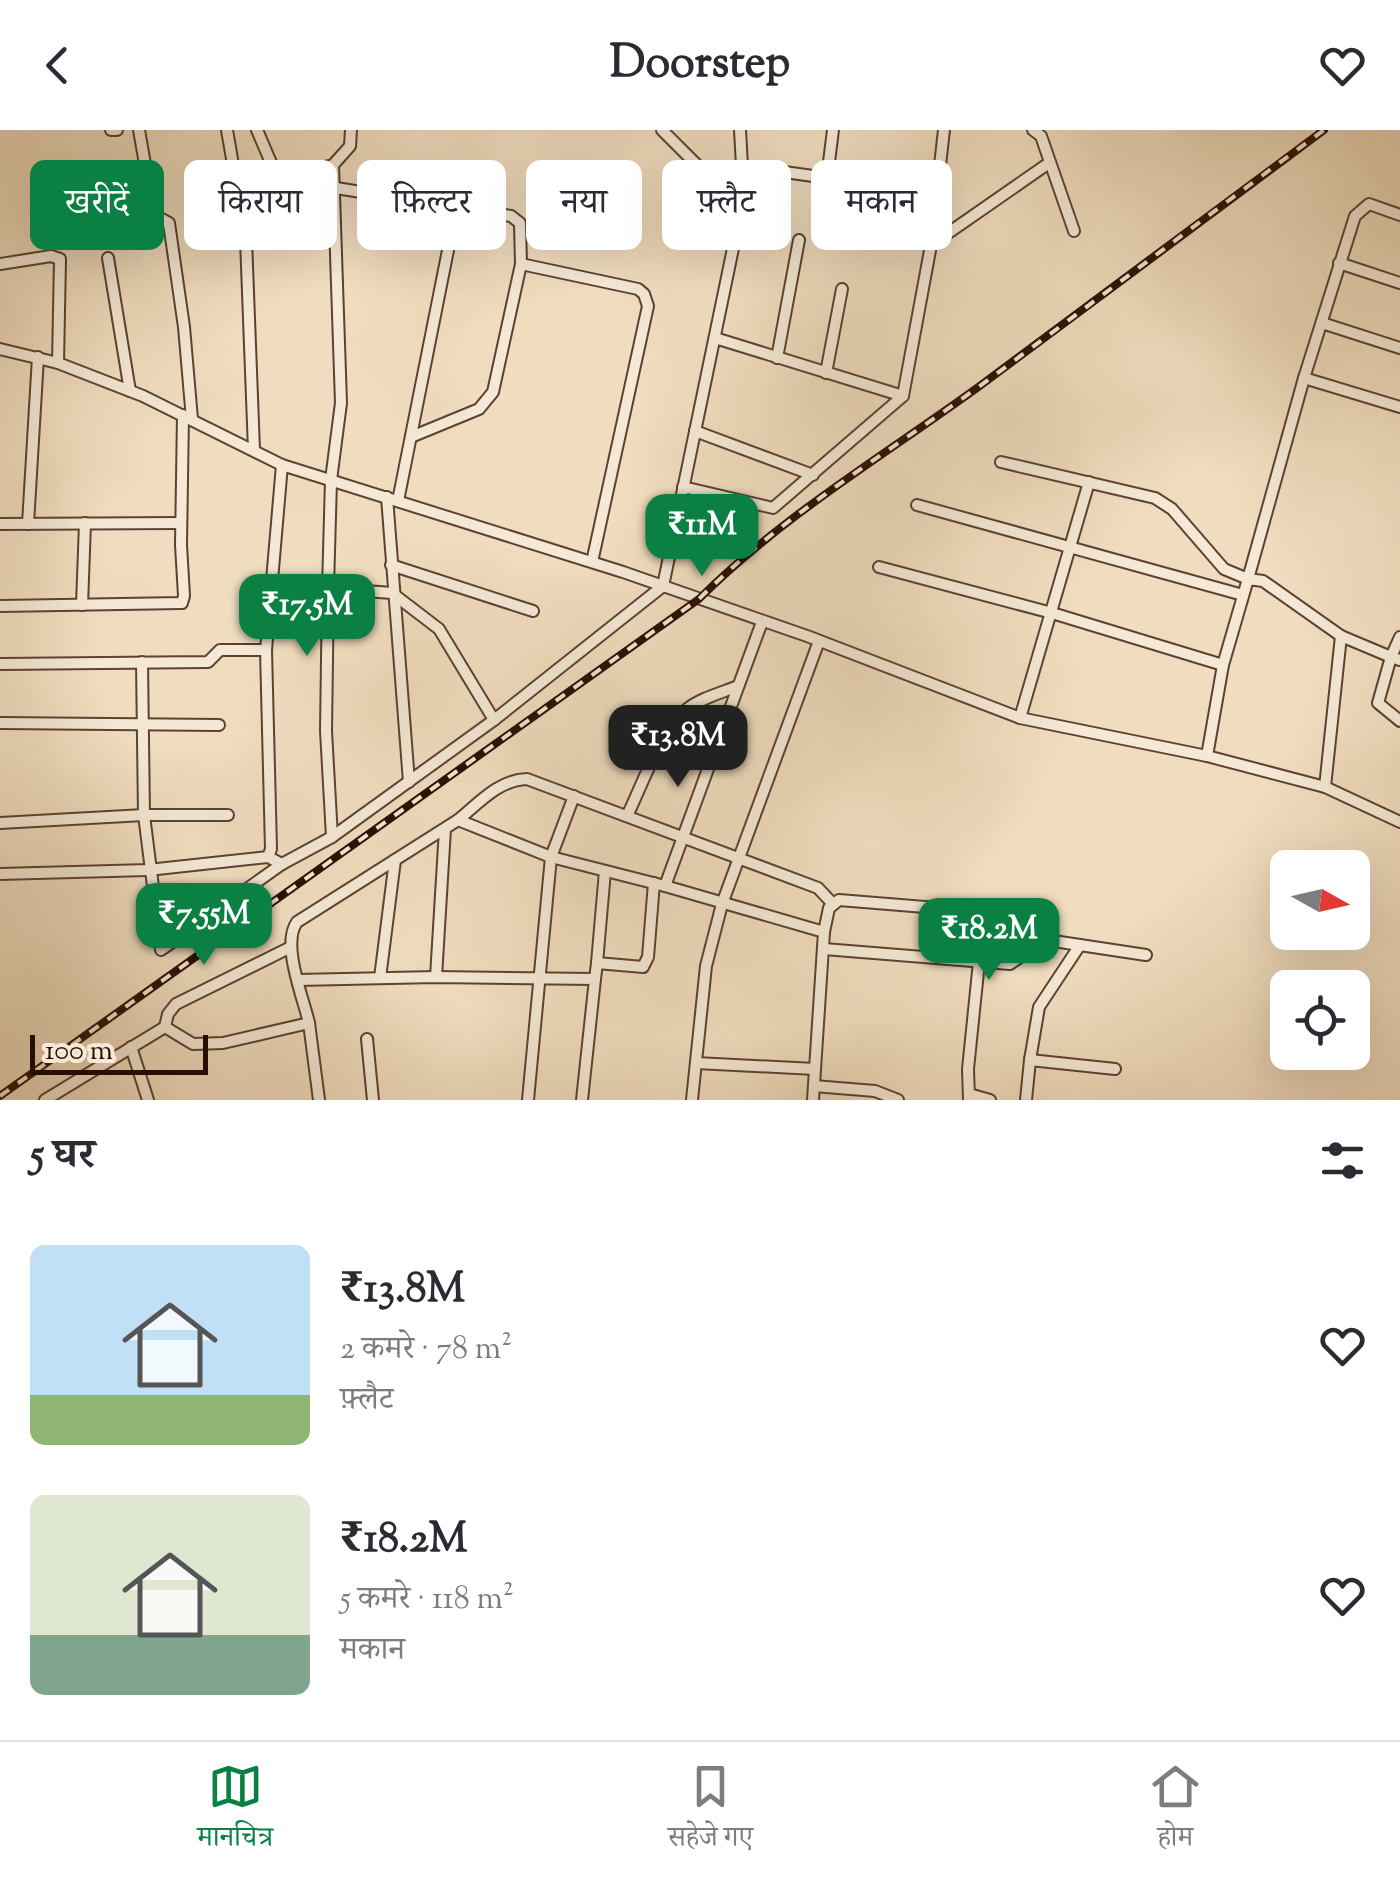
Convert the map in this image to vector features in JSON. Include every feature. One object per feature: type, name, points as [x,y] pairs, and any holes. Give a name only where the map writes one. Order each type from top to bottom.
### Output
[{"type":"street","points":[[0,606],[182,603],[181,523],[187,417],[184,327],[169,223],[154,215],[140,130]]},
{"type":"street","points":[[228,130],[246,240],[254,450]]},
{"type":"street","points":[[257,130],[270,160]]},
{"type":"street","points":[[337,161],[350,146],[351,130]]},
{"type":"street","points":[[662,130],[692,160]]},
{"type":"street","points":[[740,130],[742,160]]},
{"type":"street","points":[[829,160],[833,130]]},
{"type":"street","points":[[940,160],[944,130]]},
{"type":"street","points":[[1033,130],[1041,136],[1074,231]]},
{"type":"street","points":[[952,230],[1049,163]]},
{"type":"street","points":[[1207,756],[1223,665],[1304,378],[1355,216],[1369,204],[1400,215]]},
{"type":"street","points":[[411,436],[478,409],[493,392],[520,264],[520,224],[506,215]]},
{"type":"street","points":[[332,837],[326,731],[331,480],[341,403],[337,231]]},
{"type":"street","points":[[777,358],[799,240]]},
{"type":"street","points":[[409,782],[392,593],[392,499],[411,436],[449,250]]},
{"type":"street","points":[[142,662],[144,814],[161,950],[282,864],[332,837],[409,782],[663,586],[733,250]]},
{"type":"street","points":[[684,487],[773,508],[904,396],[929,250]]},
{"type":"street","points":[[0,264],[50,256],[60,260],[58,363]]},
{"type":"street","points":[[108,258],[130,391]]},
{"type":"street","points":[[1339,263],[1400,283]]},
{"type":"street","points":[[520,264],[638,290],[648,306],[592,562]]},
{"type":"street","points":[[826,373],[842,288]]},
{"type":"street","points":[[1322,323],[1400,348]]},
{"type":"street","points":[[715,338],[904,396]]},
{"type":"street","points":[[0,349],[58,363],[130,391],[282,465],[663,586],[1020,718],[1207,756],[1325,788],[1400,822]]},
{"type":"street","points":[[28,524],[38,357]]},
{"type":"street","points":[[1304,378],[1400,407]]},
{"type":"street","points":[[696,430],[813,475]]},
{"type":"street","points":[[1001,462],[1155,498],[1224,569],[1263,581],[1341,636],[1396,659]]},
{"type":"street","points":[[268,857],[271,850],[266,650],[282,465]]},
{"type":"street","points":[[1020,718],[1089,482]]},
{"type":"street","points":[[917,506],[1243,595]]},
{"type":"street","points":[[82,605],[85,523]]},
{"type":"street","points":[[0,524],[181,523]]},
{"type":"street","points":[[391,565],[533,611]]},
{"type":"street","points":[[879,567],[1052,613],[1223,665]]},
{"type":"street","points":[[272,584],[392,593],[439,629],[494,720]]},
{"type":"street","points":[[597,964],[646,964],[659,884],[682,836],[762,622]]},
{"type":"street","points":[[1325,788],[1341,636]]},
{"type":"street","points":[[1400,636],[1396,659],[1378,703],[1400,721]]},
{"type":"street","points":[[692,1100],[706,966],[722,904],[819,642]]},
{"type":"street","points":[[0,664],[208,662],[220,650],[266,650]]},
{"type":"street","points":[[627,816],[662,744],[682,713],[738,686]]},
{"type":"street","points":[[0,723],[219,726]]},
{"type":"street","points":[[320,1100],[290,931],[297,922],[458,820],[510,780],[527,779],[741,858],[818,888],[832,903]]},
{"type":"street","points":[[528,1100],[551,857],[574,796]]},
{"type":"street","points":[[0,823],[144,814],[228,814]]},
{"type":"street","points":[[458,820],[551,857],[824,932]]},
{"type":"street","points":[[436,977],[445,828]]},
{"type":"street","points":[[0,874],[148,870],[268,857],[282,864]]},
{"type":"street","points":[[380,978],[395,860]]},
{"type":"street","points":[[582,1100],[605,871]]},
{"type":"street","points":[[824,950],[1016,962],[1027,937],[1028,925],[1020,916],[1011,914],[839,900],[832,903]]},
{"type":"street","points":[[813,1100],[824,932],[832,903]]},
{"type":"street","points":[[1027,937],[1146,955]]},
{"type":"street","points":[[1026,1100],[1039,1007],[1080,945]]},
{"type":"street","points":[[45,1100],[165,1027],[176,1004],[290,947]]},
{"type":"street","points":[[979,962],[968,1069],[969,1097],[990,1100]]},
{"type":"street","points":[[298,980],[595,979]]},
{"type":"street","points":[[165,1027],[194,1044],[223,1043],[309,1023]]},
{"type":"street","points":[[367,1038],[374,1100]]},
{"type":"street","points":[[131,1046],[148,1100]]},
{"type":"street","points":[[1030,1060],[1115,1069]]},
{"type":"street","points":[[696,1063],[815,1069]]},
{"type":"street","points":[[814,1086],[876,1091],[898,1100]]},
{"type":"railway","points":[[0,1096],[699,599],[798,514],[977,388],[1324,130]]}]
